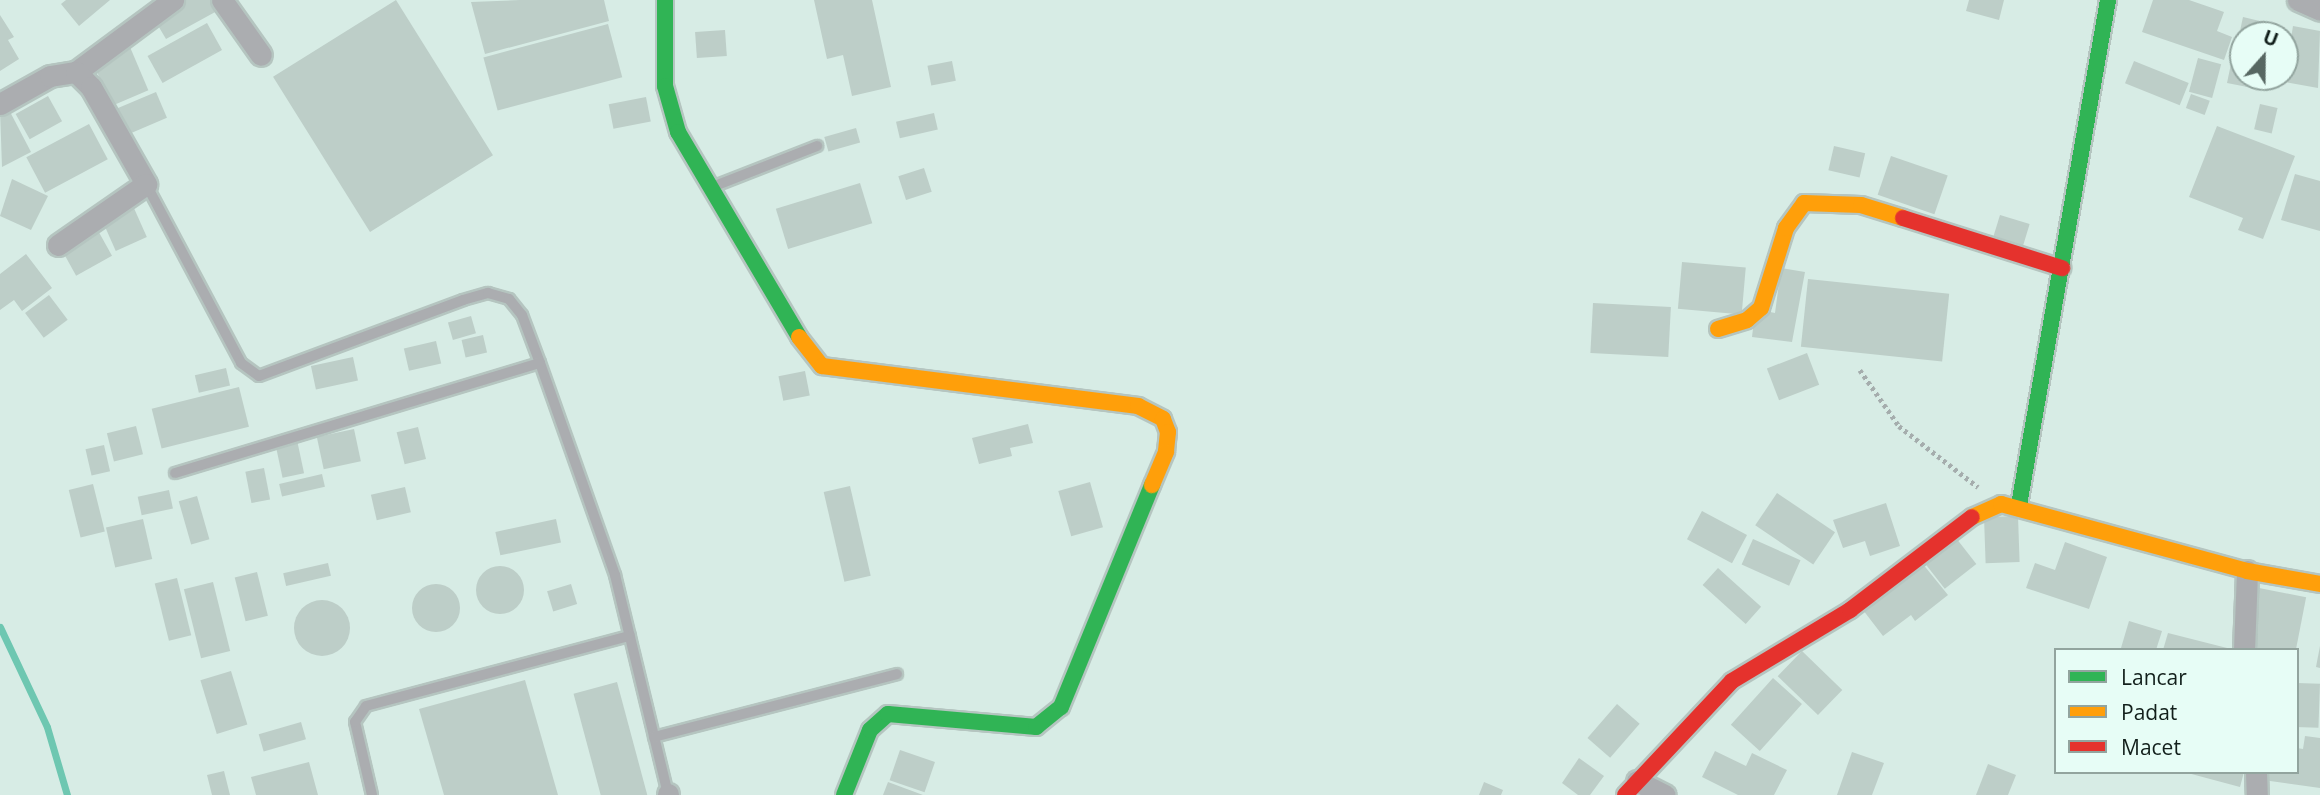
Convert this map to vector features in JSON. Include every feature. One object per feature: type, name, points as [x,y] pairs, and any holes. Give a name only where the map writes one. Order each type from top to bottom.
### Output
[{"type":"street","points":[[0,104],[50,76],[76,72],[173,0]]},
{"type":"street","points":[[222,0],[261,55]]},
{"type":"street","points":[[665,0],[665,86],[678,132],[809,354],[822,366],[1138,406],[1163,419],[1168,432],[1166,452],[1061,707],[1036,727],[888,714],[870,730],[844,795]]},
{"type":"street","points":[[2019,505],[2108,0]]},
{"type":"street","points":[[2298,0],[2320,10]]},
{"type":"street","points":[[58,245],[146,184],[91,87],[76,72]]},
{"type":"street","points":[[1718,329],[1747,320],[1760,308],[1786,228],[1804,203],[1861,205],[2062,268]]},
{"type":"street","points":[[1631,788],[1708,703],[1752,667],[1850,610],[1979,512],[2001,504],[2019,505],[2248,571],[2320,584]]},
{"type":"street","points":[[2244,648],[2248,571]]},
{"type":"street","points":[[2256,774],[2257,795]]},
{"type":"street","points":[[1631,788],[1665,795]]},
{"type":"lane","points":[[709,188],[817,146]]},
{"type":"lane","points":[[146,184],[248,372],[259,376],[488,293],[509,299],[522,315],[615,575],[668,795]]},
{"type":"lane","points":[[175,473],[540,362]]},
{"type":"lane","points":[[372,795],[355,722],[366,706],[630,636]]},
{"type":"lane","points":[[654,737],[897,674]]},
{"type":"path","points":[[1860,370],[1899,426],[2001,504]]},
{"type":"building","points":[[66,0],[110,0],[79,26],[61,4]]},
{"type":"building","points":[[184,0],[211,0],[217,11],[166,39],[153,17]]},
{"type":"building","points":[[396,0],[493,155],[370,232],[273,77]]},
{"type":"building","points":[[604,0],[609,21],[485,54],[471,2]]},
{"type":"building","points":[[814,0],[872,0],[891,87],[852,96],[843,55],[827,59]]},
{"type":"building","points":[[1969,0],[2004,0],[1999,20],[1966,11]]},
{"type":"building","points":[[2153,0],[2189,0],[2224,12],[2217,31],[2229,36],[2229,46],[2224,60],[2142,32]]},
{"type":"building","points":[[0,15],[14,37],[8,40],[19,59],[0,71]]},
{"type":"building","points":[[2243,17],[2260,21],[2242,21]]},
{"type":"building","points":[[207,23],[222,50],[163,83],[148,56]]},
{"type":"building","points":[[608,24],[622,77],[498,111],[483,57]]},
{"type":"building","points":[[2299,27],[2320,31],[2318,88],[2299,85]]},
{"type":"building","points":[[725,30],[727,56],[697,58],[695,32]]},
{"type":"building","points":[[130,47],[148,90],[112,106],[93,63]]},
{"type":"building","points":[[2198,58],[2221,64],[2212,98],[2189,92]]},
{"type":"building","points":[[952,61],[956,81],[931,85],[927,66]]},
{"type":"building","points":[[2134,61],[2189,83],[2180,105],[2125,83]]},
{"type":"building","points":[[156,92],[167,118],[124,136],[113,110]]},
{"type":"building","points":[[2191,94],[2210,101],[2205,115],[2186,108]]},
{"type":"building","points":[[48,96],[62,121],[30,139],[16,114]]},
{"type":"building","points":[[646,97],[651,122],[613,129],[609,104]]},
{"type":"building","points":[[2260,104],[2278,108],[2272,133],[2254,129]]},
{"type":"building","points":[[7,106],[31,152],[2,167],[0,110]]},
{"type":"building","points":[[934,113],[938,130],[900,138],[896,122]]},
{"type":"building","points":[[89,124],[108,159],[45,193],[26,157]]},
{"type":"building","points":[[2217,126],[2295,156],[2263,239],[2238,230],[2243,218],[2189,197]]},
{"type":"building","points":[[856,128],[860,142],[828,152],[824,137]]},
{"type":"building","points":[[1834,146],[1865,153],[1860,178],[1828,170]]},
{"type":"building","points":[[1891,156],[1948,176],[1934,214],[1878,195]]},
{"type":"building","points":[[924,168],[932,192],[906,200],[898,176]]},
{"type":"building","points":[[2295,174],[2320,181],[2320,231],[2281,220]]},
{"type":"building","points":[[12,179],[48,196],[31,230],[0,216]]},
{"type":"building","points":[[860,183],[872,223],[788,249],[776,209]]},
{"type":"building","points":[[133,206],[147,237],[116,251],[102,220]]},
{"type":"building","points":[[2000,215],[2030,224],[2022,249],[1992,240]]},
{"type":"building","points":[[96,227],[112,256],[76,276],[60,247]]},
{"type":"building","points":[[26,254],[52,288],[22,311],[14,300],[0,310],[0,274]]},
{"type":"building","points":[[1682,262],[1746,268],[1742,314],[1678,309]]},
{"type":"building","points":[[1781,268],[1805,272],[1792,342],[1752,337],[1754,320],[1765,311],[1775,313]]},
{"type":"building","points":[[1808,279],[1949,294],[1942,361],[1801,347]]},
{"type":"building","points":[[49,295],[68,320],[44,338],[25,313]]},
{"type":"building","points":[[1593,303],[1671,307],[1668,357],[1590,353]]},
{"type":"building","points":[[471,316],[476,333],[453,340],[448,323]]},
{"type":"building","points":[[483,335],[487,353],[466,357],[462,340]]},
{"type":"building","points":[[436,341],[441,363],[409,371],[404,348]]},
{"type":"building","points":[[1807,353],[1819,385],[1779,400],[1767,368]]},
{"type":"building","points":[[353,357],[358,380],[316,389],[311,366]]},
{"type":"building","points":[[226,368],[230,386],[199,393],[195,375]]},
{"type":"building","points":[[805,371],[810,396],[783,401],[778,376]]},
{"type":"building","points":[[239,387],[249,427],[162,449],[152,409]]},
{"type":"building","points":[[1028,424],[1033,443],[1010,448],[1012,456],[979,464],[972,438]]},
{"type":"building","points":[[136,426],[143,454],[114,461],[107,433]]},
{"type":"building","points":[[418,427],[426,459],[405,464],[397,432]]},
{"type":"building","points":[[354,429],[361,461],[324,469],[317,437]]},
{"type":"building","points":[[297,440],[304,473],[283,478],[275,445]]},
{"type":"building","points":[[104,445],[110,471],[92,476],[85,449]]},
{"type":"building","points":[[264,468],[270,499],[251,503],[245,472]]},
{"type":"building","points":[[322,474],[325,487],[282,497],[279,484]]},
{"type":"building","points":[[1090,482],[1103,527],[1071,536],[1058,491]]},
{"type":"building","points":[[93,484],[105,532],[81,538],[69,490]]},
{"type":"building","points":[[850,486],[871,576],[844,582],[824,492]]},
{"type":"building","points":[[405,487],[411,512],[377,520],[371,495]]},
{"type":"building","points":[[169,490],[173,509],[142,515],[138,497]]},
{"type":"building","points":[[1777,493],[1835,532],[1813,564],[1755,525]]},
{"type":"building","points":[[197,496],[209,539],[191,544],[179,501]]},
{"type":"building","points":[[1886,503],[1900,546],[1870,556],[1865,541],[1843,548],[1833,520]]},
{"type":"building","points":[[1702,511],[1747,535],[1732,563],[1687,539]]},
{"type":"building","points":[[2018,516],[2020,562],[1986,563],[1984,517]]},
{"type":"building","points":[[143,519],[152,559],[115,567],[106,528]]},
{"type":"building","points":[[556,519],[561,542],[500,555],[495,532]]},
{"type":"building","points":[[1956,538],[1976,564],[1945,589],[1924,563]]},
{"type":"building","points":[[1753,539],[1801,560],[1789,586],[1742,565]]},
{"type":"building","points":[[2065,542],[2107,557],[2089,609],[2026,588],[2035,563],[2055,570]]},
{"type":"building","points":[[328,563],[331,576],[286,586],[283,573]]},
{"type":"building","points":[[1922,563],[1948,595],[1915,621],[1911,615],[1883,636],[1863,610]]},
{"type":"building","points":[[500,566],[517,573],[524,590],[517,607],[500,614],[483,607],[476,590],[483,573]]},
{"type":"building","points":[[1718,568],[1761,607],[1746,624],[1703,585]]},
{"type":"building","points":[[257,572],[268,616],[246,621],[235,578]]},
{"type":"building","points":[[177,578],[191,635],[169,641],[155,584]]},
{"type":"building","points":[[213,582],[230,651],[201,658],[184,589]]},
{"type":"building","points":[[436,584],[453,591],[460,608],[453,625],[436,632],[419,625],[412,608],[419,591]]},
{"type":"building","points":[[571,584],[577,604],[553,611],[547,591]]},
{"type":"building","points":[[2259,588],[2306,597],[2296,648],[2247,648]]},
{"type":"building","points":[[322,600],[333,602],[342,608],[348,617],[348,639],[342,648],[333,654],[322,656],[311,654],[302,648],[296,639],[294,628],[296,617],[302,608],[311,602]]},
{"type":"building","points":[[2129,621],[2162,631],[2157,648],[2121,648]]},
{"type":"building","points":[[2168,633],[2227,648],[2164,648]]},
{"type":"building","points":[[2320,646],[2320,668],[2316,667]]},
{"type":"building","points":[[1802,651],[1842,690],[1818,715],[1778,676]]},
{"type":"building","points":[[231,671],[247,725],[217,734],[200,680]]},
{"type":"building","points":[[1773,678],[1802,704],[1760,751],[1731,725]]},
{"type":"building","points":[[525,680],[558,795],[444,795],[419,709]]},
{"type":"building","points":[[617,682],[647,795],[601,795],[574,694]]},
{"type":"building","points":[[2299,683],[2320,684],[2318,728],[2299,727]]},
{"type":"building","points":[[1617,704],[1640,724],[1610,758],[1587,738]]},
{"type":"building","points":[[301,722],[306,739],[264,751],[259,734]]},
{"type":"building","points":[[2305,736],[2320,738],[2320,788],[2263,780],[2264,774],[2299,774],[2299,748],[2303,749]]},
{"type":"building","points":[[900,750],[935,762],[925,792],[890,780]]},
{"type":"building","points":[[1715,751],[1746,766],[1752,753],[1787,770],[1774,795],[1738,795],[1702,777]]},
{"type":"building","points":[[1852,752],[1884,763],[1872,795],[1837,795]]},
{"type":"building","points":[[1579,758],[1604,776],[1590,795],[1578,795],[1562,783]]},
{"type":"building","points":[[309,762],[318,795],[256,795],[251,777]]},
{"type":"building","points":[[1988,764],[2016,775],[2008,795],[1976,795]]},
{"type":"building","points":[[224,771],[230,795],[212,795],[207,775]]},
{"type":"building","points":[[2191,774],[2243,774],[2240,787]]},
{"type":"building","points":[[888,782],[923,795],[883,795]]},
{"type":"building","points":[[1484,782],[1503,790],[1501,795],[1479,795]]},
{"type":"waterway","points":[[0,627],[47,727],[67,795]]},
{"type":"traffic: fast","points":[[665,0],[665,86],[678,132],[799,337]]},
{"type":"traffic: fast","points":[[2019,505],[2108,0]]},
{"type":"traffic: fast","points":[[844,795],[870,730],[888,714],[1036,727],[1061,707],[1152,485]]},
{"type":"traffic: slow","points":[[1718,329],[1747,320],[1761,308],[1786,228],[1804,203],[1861,205],[1903,218]]},
{"type":"traffic: slow","points":[[799,337],[822,366],[1138,406],[1163,419],[1168,432],[1166,452],[1152,485]]},
{"type":"traffic: slow","points":[[1972,517],[2001,504],[2247,571],[2320,584]]},
{"type":"traffic: jam","points":[[1903,218],[2062,268]]},
{"type":"traffic: jam","points":[[1625,795],[1732,681],[1850,610],[1972,517]]}]
